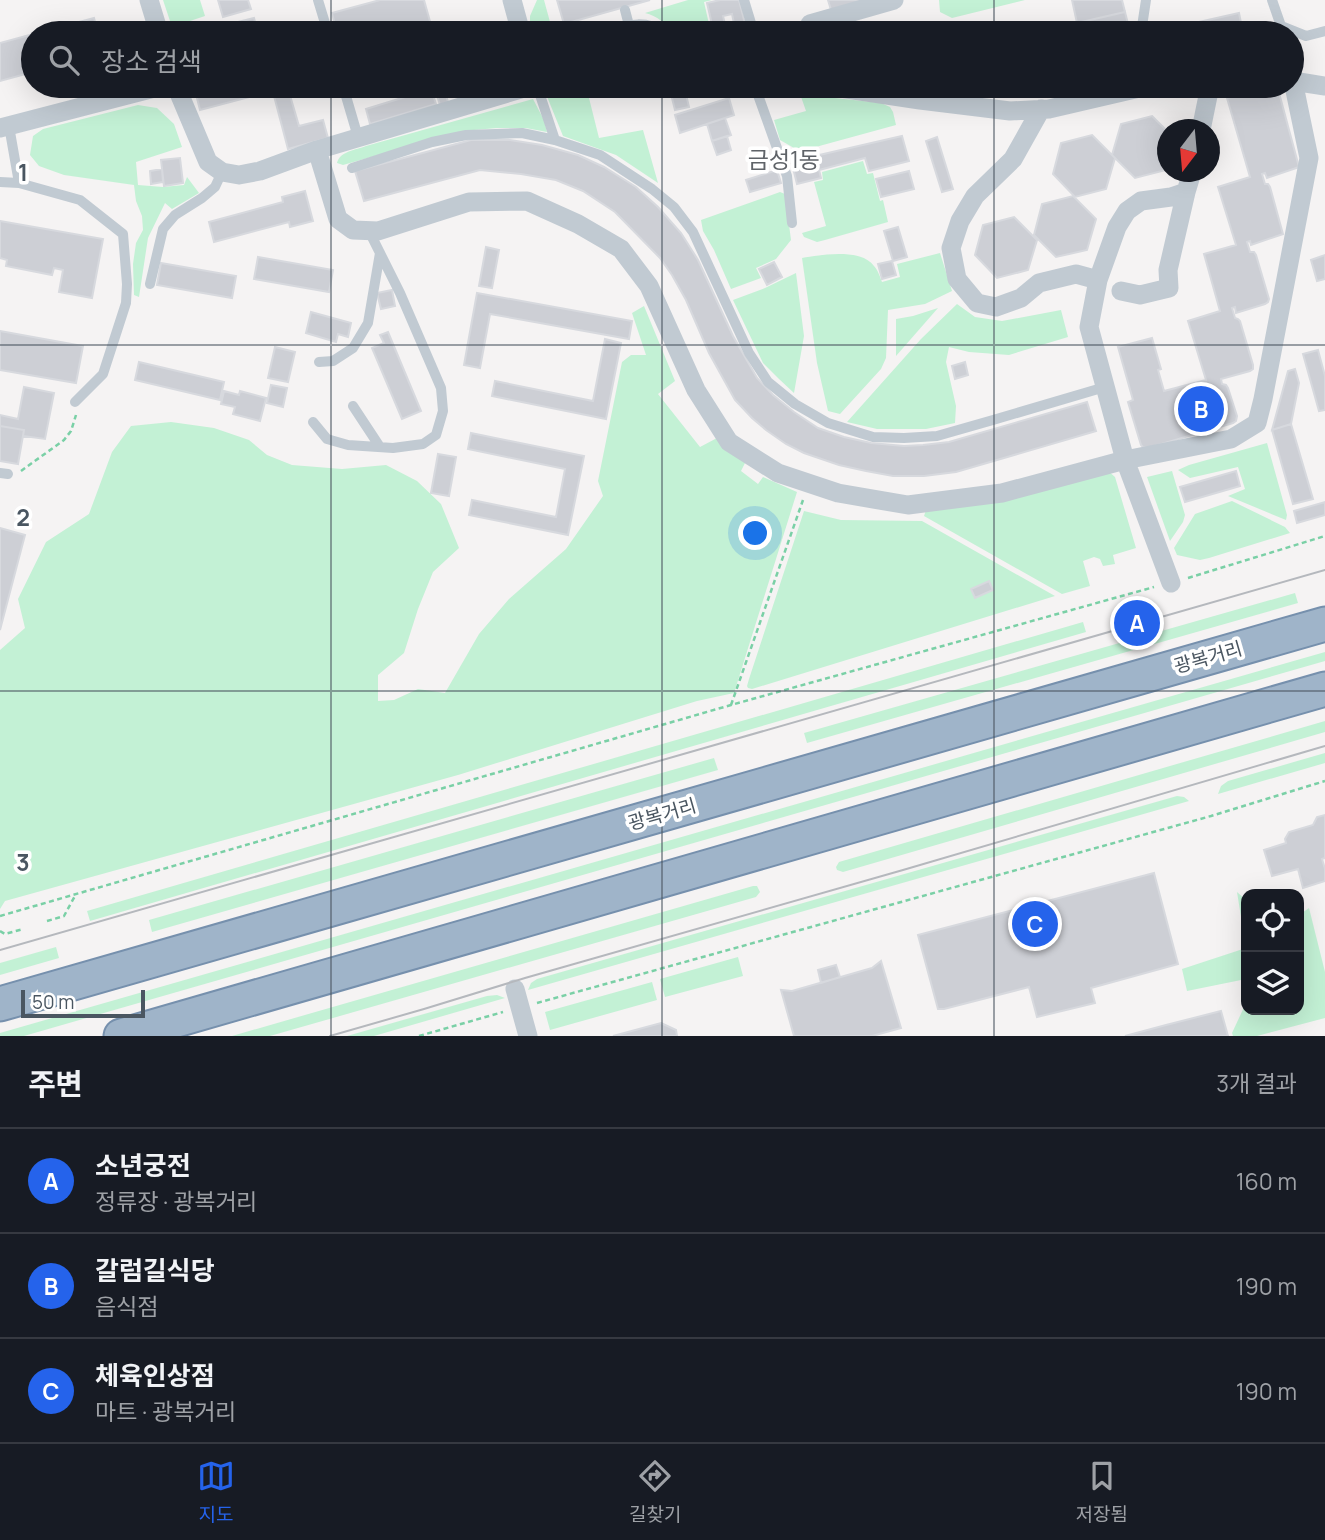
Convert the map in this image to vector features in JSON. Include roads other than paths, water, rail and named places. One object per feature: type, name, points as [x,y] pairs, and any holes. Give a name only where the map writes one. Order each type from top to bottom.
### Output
[{"type":"highway","name":"광복거리","points":[[0,1004],[1325,624]]},
{"type":"highway","points":[[121,1036],[1325,690]]},
{"type":"street","points":[[149,0],[155,21]]},
{"type":"street","points":[[512,0],[518,21]]},
{"type":"street","points":[[820,21],[894,0]]},
{"type":"street","points":[[1304,82],[1325,86]]},
{"type":"street","points":[[4,127],[116,98]]},
{"type":"street","points":[[181,98],[208,162],[222,172],[239,175],[260,171],[358,137],[490,98]]},
{"type":"street","points":[[907,98],[1010,111],[1049,109],[1096,98]]},
{"type":"street","points":[[1203,119],[1208,98]]},
{"type":"street","points":[[317,150],[338,219],[353,230],[377,232],[469,202],[527,201],[578,224],[621,249],[649,286],[696,390],[729,442],[778,473],[838,493],[908,505],[1003,493],[1125,460],[1231,439],[1257,423],[1309,158],[1296,98]]},
{"type":"street","points":[[1041,109],[1013,159],[975,196],[960,221],[951,248],[957,279],[977,303],[996,307],[1021,298],[1039,283],[1076,274],[1098,280]]},
{"type":"street","points":[[1121,291],[1140,295],[1169,288],[1168,270],[1189,182]]},
{"type":"street","points":[[1171,583],[1125,460],[1089,327],[1098,280],[1117,228],[1127,211],[1141,201],[1186,192]]},
{"type":"street","points":[[517,998],[528,1036]]},
{"type":"lane","points":[[318,0],[324,21]]},
{"type":"lane","points":[[744,0],[750,21]]},
{"type":"lane","points":[[1143,21],[1146,0]]},
{"type":"lane","points":[[1272,0],[1279,21]]},
{"type":"lane","points":[[625,10],[628,21]]},
{"type":"lane","points":[[1304,35],[1325,31]]},
{"type":"lane","points":[[347,98],[358,137]]},
{"type":"lane","points":[[541,98],[555,140]]},
{"type":"lane","points":[[759,98],[787,176],[792,223]]},
{"type":"lane","points":[[4,127],[19,183]]},
{"type":"lane","points":[[352,168],[432,142],[466,135],[522,134],[555,140],[600,155],[674,207],[693,232],[750,352],[768,382],[795,404],[828,423],[873,437],[937,436],[1105,387]]},
{"type":"lane","points":[[150,284],[163,229],[175,215],[215,187],[222,172]]},
{"type":"lane","points":[[0,182],[19,183],[79,200],[123,234],[126,303],[103,374],[75,402]]},
{"type":"lane","points":[[313,422],[327,439],[348,446],[393,448],[423,444],[436,435],[443,411],[441,388],[400,293],[369,231]]},
{"type":"lane","points":[[319,362],[333,361],[353,348],[368,323],[380,253]]},
{"type":"lane","points":[[353,406],[380,447]]},
{"type":"tram line","points":[[0,950],[1325,570]]},
{"type":"tram line","points":[[330,1036],[1325,746]]},
{"type":"place","name":"갈럼길식당","points":[[1201,409]]},
{"type":"place","name":"소년궁전","points":[[1137,623]]},
{"type":"place","name":"체육인상점","points":[[1035,924]]},
{"type":"district","name":"금성1동","points":[[784,159]]}]
